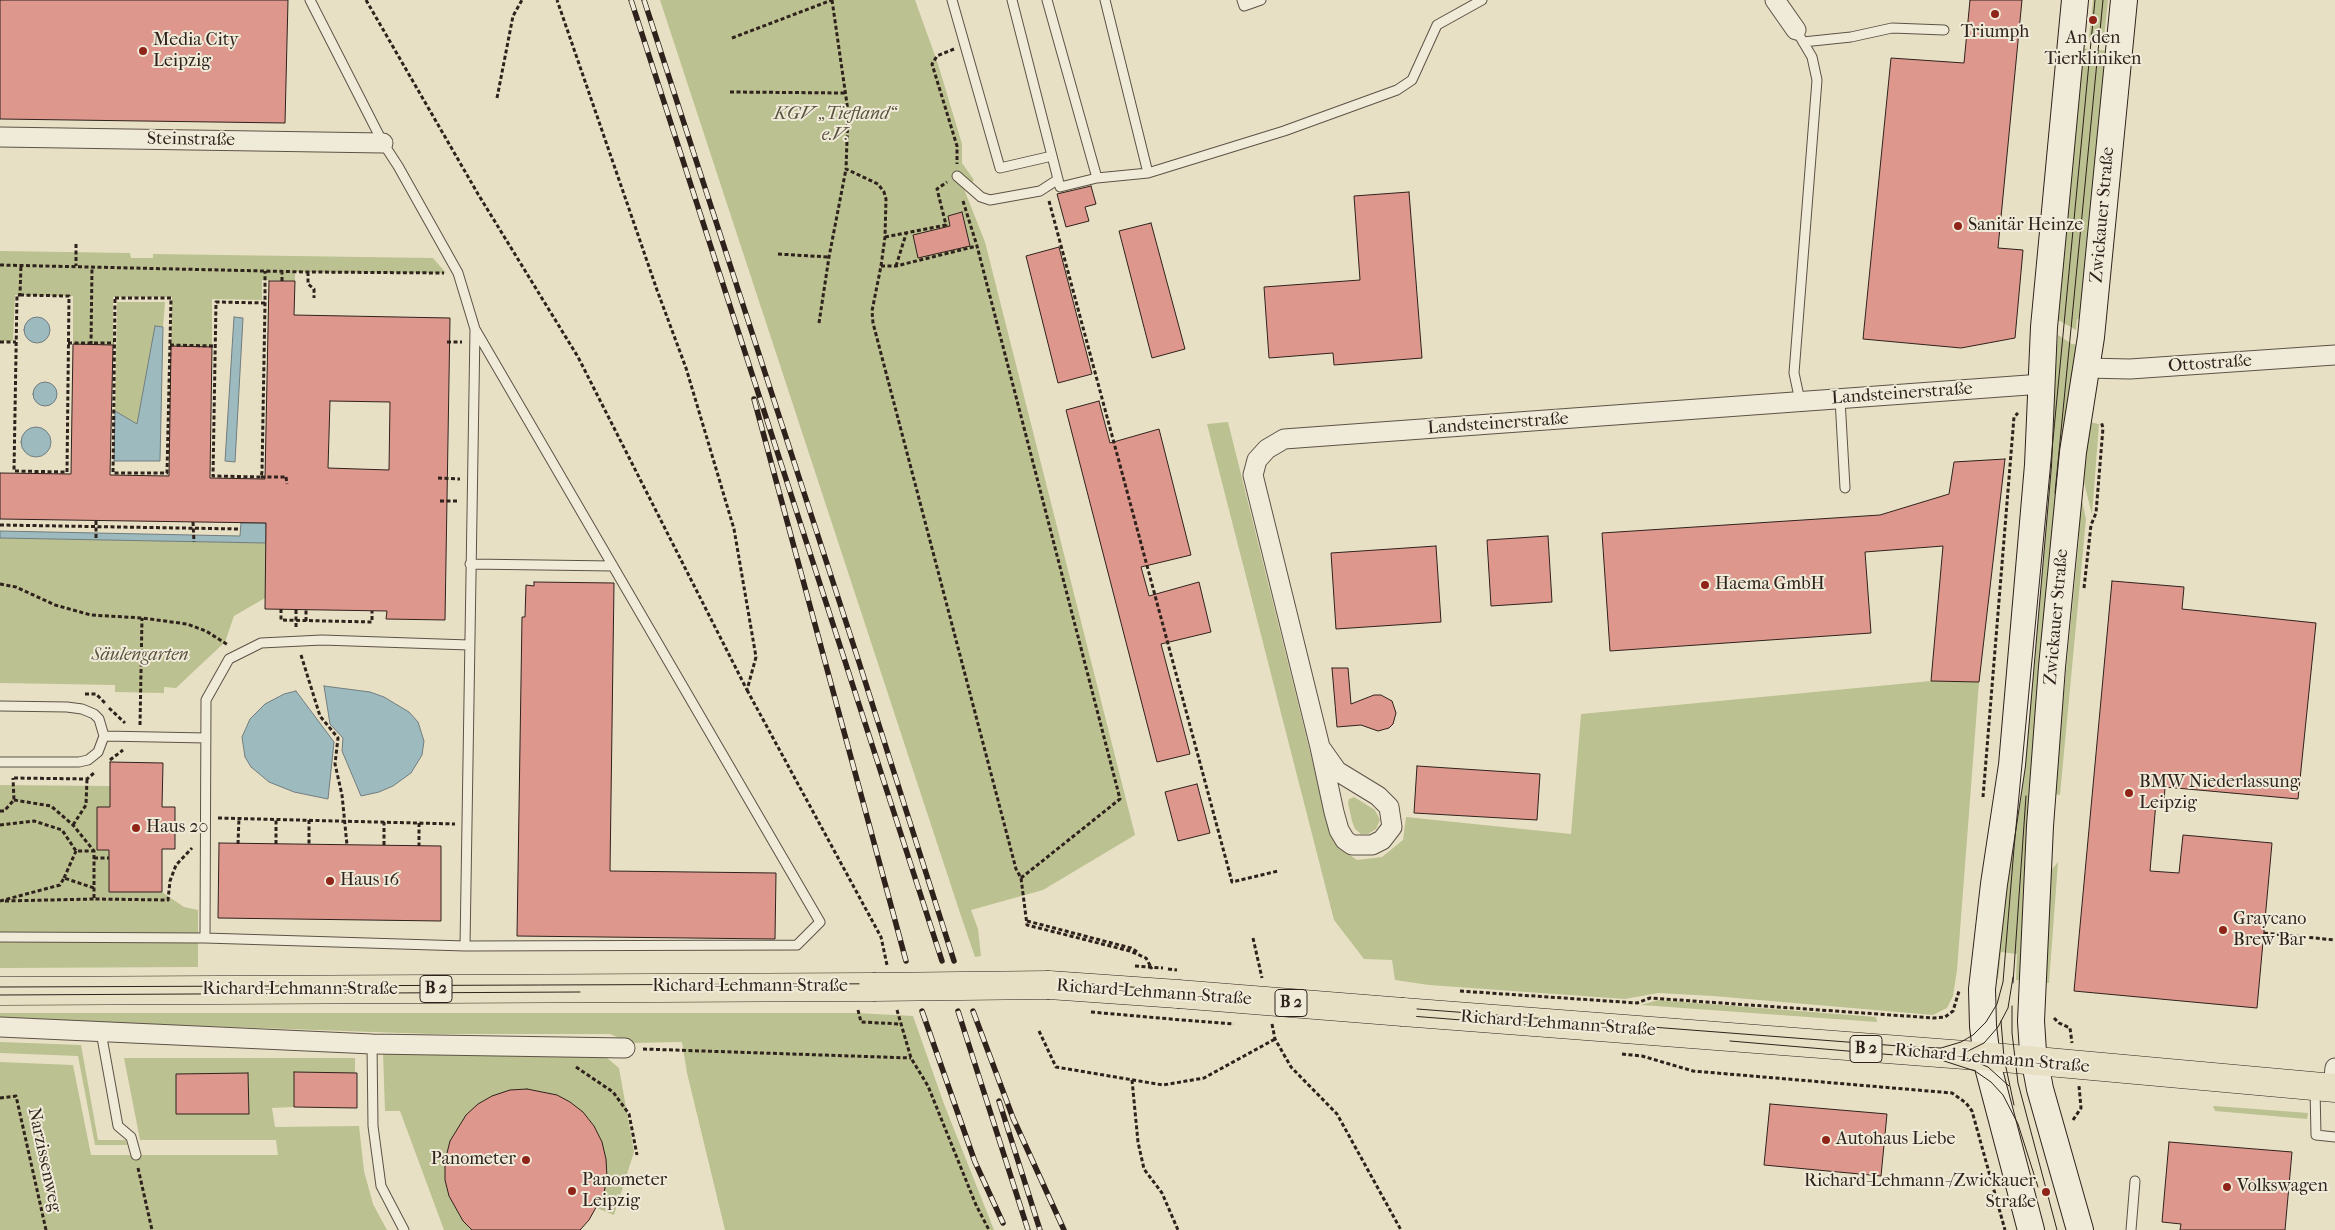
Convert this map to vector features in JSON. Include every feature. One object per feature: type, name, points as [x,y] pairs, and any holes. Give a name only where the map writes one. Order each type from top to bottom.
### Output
[{"type":"main road","name":"Zwickauer Straße","points":[[2031,1230],[1986,1057],[1982,984],[1994,884],[2012,765],[2038,465],[2044,327],[2075,0]]},
{"type":"main road","name":"Zwickauer Straße","points":[[2080,1230],[2045,1109],[2034,1060],[2031,1022],[2041,803],[2072,462],[2091,337],[2124,0]]},
{"type":"main road","name":"Richard-Lehmann-Straße","points":[[0,991],[1049,985],[2330,1082]]},
{"type":"street","points":[[1775,0],[1799,36]]},
{"type":"street","name":"Steinstraße","points":[[0,137],[383,143]]},
{"type":"street","name":"Ottostraße","points":[[2086,368],[2130,369],[2335,355]]},
{"type":"street","name":"Landsteinerstraße","points":[[1320,747],[1337,771],[1378,796],[1389,807],[1392,827],[1382,840],[1372,845],[1362,845],[1352,844],[1345,840],[1339,830],[1334,812],[1320,747],[1253,475],[1257,460],[1267,449],[1284,440],[2042,384]]},
{"type":"street","points":[[0,1026],[372,1044],[625,1048]]},
{"type":"lane","points":[[0,937],[204,938],[465,946],[797,945],[820,922],[475,329],[458,273],[383,143],[310,0]]},
{"type":"lane","points":[[952,0],[1000,168],[1052,156]]},
{"type":"lane","points":[[1012,0],[1059,184]]},
{"type":"lane","points":[[1047,0],[1097,178]]},
{"type":"lane","points":[[1106,0],[1148,173]]},
{"type":"lane","points":[[1242,0],[1244,6],[1261,0]]},
{"type":"lane","points":[[957,176],[981,197],[990,200],[1040,191],[1059,184],[1148,173],[1284,131],[1396,90],[1412,80],[1437,25],[1482,0]]},
{"type":"lane","points":[[1799,36],[1851,37],[1892,28],[1944,30]]},
{"type":"lane","points":[[1799,36],[1812,57],[1817,80],[1794,374],[1800,402]]},
{"type":"lane","points":[[465,946],[475,329]]},
{"type":"lane","points":[[1840,399],[1845,488]]},
{"type":"lane","points":[[470,564],[613,566]]},
{"type":"lane","points":[[204,938],[206,700],[229,659],[261,643],[297,641],[469,645]]},
{"type":"lane","points":[[0,706],[82,709],[94,714],[99,719],[104,736],[98,752],[88,760],[70,763],[0,762]]},
{"type":"lane","points":[[104,736],[206,738]]},
{"type":"lane","points":[[101,1032],[118,1126],[131,1137],[136,1155]]},
{"type":"lane","points":[[372,1044],[373,1126],[381,1186],[404,1230]]},
{"type":"lane","points":[[2330,1082],[2316,1135],[2335,1137]]},
{"type":"lane","points":[[2131,1230],[2135,1181]]},
{"type":"path","points":[[366,0],[478,194],[578,357],[747,690],[881,937]]},
{"type":"path","points":[[497,98],[512,16],[522,0]]},
{"type":"path","points":[[557,0],[657,290],[686,368],[734,529],[756,657],[747,690]]},
{"type":"path","points":[[732,38],[832,0],[848,111],[846,169],[829,257],[819,323]]},
{"type":"path","points":[[964,46],[937,56],[932,64],[957,146],[957,176],[977,246],[1120,799],[1021,878]]},
{"type":"path","points":[[730,92],[844,92]]},
{"type":"path","points":[[846,169],[878,184],[884,192],[886,199],[881,266],[872,311],[873,323],[1016,869],[1021,878],[1027,925],[1110,945],[1146,958],[1151,966]]},
{"type":"path","points":[[884,237],[906,234],[946,224],[937,189],[957,176]]},
{"type":"path","points":[[1059,184],[1049,198],[1232,882],[1278,871]]},
{"type":"path","points":[[896,266],[906,234]]},
{"type":"path","points":[[76,244],[76,266]]},
{"type":"path","points":[[881,266],[896,266],[977,246]]},
{"type":"path","points":[[778,254],[829,257]]},
{"type":"path","points":[[0,265],[282,272],[458,273]]},
{"type":"path","points":[[20,295],[69,296],[67,472],[14,471],[14,371],[17,295],[20,295],[21,265]]},
{"type":"path","points":[[91,344],[92,267]]},
{"type":"path","points":[[261,477],[265,271]]},
{"type":"path","points":[[282,272],[282,281]]},
{"type":"path","points":[[308,272],[308,284],[314,289],[314,298]]},
{"type":"path","points":[[114,298],[171,298],[166,473],[112,473],[114,343],[114,298]]},
{"type":"path","points":[[265,303],[216,302],[213,374],[213,476],[286,477],[287,484]]},
{"type":"path","points":[[0,342],[16,342]]},
{"type":"path","points":[[447,342],[461,342]]},
{"type":"path","points":[[68,343],[114,343]]},
{"type":"path","points":[[170,345],[215,346]]},
{"type":"path","points":[[438,478],[472,479]]},
{"type":"path","points":[[440,501],[471,501]]},
{"type":"path","points":[[96,521],[96,540]]},
{"type":"path","points":[[1982,807],[2007,521]]},
{"type":"path","points":[[194,522],[194,542]]},
{"type":"path","points":[[0,525],[239,529]]},
{"type":"path","points":[[0,584],[16,586],[73,611],[112,618],[142,618],[187,624],[206,631],[229,646]]},
{"type":"path","points":[[281,610],[281,620],[372,622],[372,611]]},
{"type":"path","points":[[296,610],[296,620]]},
{"type":"path","points":[[306,610],[306,621]]},
{"type":"path","points":[[139,737],[142,618]]},
{"type":"path","points":[[297,641],[320,716],[338,738],[336,764],[347,845]]},
{"type":"path","points":[[0,817],[2,811],[14,800],[14,778]]},
{"type":"path","points":[[73,825],[86,805],[87,778]]},
{"type":"path","points":[[14,800],[50,806],[73,825],[94,850],[94,899]]},
{"type":"path","points":[[205,818],[466,824]]},
{"type":"path","points":[[238,844],[239,818]]},
{"type":"path","points":[[276,819],[276,844]]},
{"type":"path","points":[[310,820],[310,844]]},
{"type":"path","points":[[0,825],[34,821],[62,830],[76,851]]},
{"type":"path","points":[[384,822],[384,845]]},
{"type":"path","points":[[419,823],[419,846]]},
{"type":"path","points":[[0,901],[168,900],[170,881],[176,865],[187,851],[199,843]]},
{"type":"path","points":[[76,851],[94,850]]},
{"type":"path","points":[[0,901],[60,885],[76,851]]},
{"type":"path","points":[[94,858],[109,858]]},
{"type":"path","points":[[64,878],[94,888]]},
{"type":"path","points":[[2264,933],[2335,940]]},
{"type":"path","points":[[1253,938],[1263,984]]},
{"type":"path","points":[[1452,991],[1637,1003],[1650,998],[1934,1018],[1945,1017]]},
{"type":"path","points":[[1271,1021],[1275,1039],[1291,1067],[1338,1114],[1401,1230]]},
{"type":"path","points":[[862,1022],[900,1024],[910,1058],[928,1086],[976,1205],[989,1230]]},
{"type":"path","points":[[1039,1031],[1056,1067],[1163,1085],[1204,1078],[1275,1039]]},
{"type":"path","points":[[625,1048],[910,1058]]},
{"type":"path","points":[[1614,1053],[1642,1056],[1693,1071],[1952,1093],[1966,1102],[1972,1111],[2006,1230]]},
{"type":"path","points":[[572,1065],[588,1073],[613,1092],[629,1114],[637,1155]]},
{"type":"path","points":[[1132,1080],[1138,1142],[1144,1168],[1162,1193],[1178,1230]]},
{"type":"path","name":"Narzissenweg","points":[[0,1098],[16,1096],[46,1230]]},
{"type":"path","points":[[2072,1124],[2073,1119],[2081,1108],[2081,1101]]},
{"type":"path","points":[[136,1155],[152,1230]]},
{"type":"green space","name":"KGV „Tiefland“ e.V.","points":[[660,0],[915,0],[938,64],[962,144],[962,163],[974,180],[964,189],[985,242],[1135,835],[1043,890],[971,910],[978,929],[981,956],[975,957],[960,913]]},
{"type":"green space","points":[[2093,0],[2108,0],[2104,37],[2089,37]]},
{"type":"green space","points":[[2078,48],[2110,51],[2084,319],[2077,319],[2076,330],[2060,321],[2052,320]]},
{"type":"green space","points":[[0,251],[130,253],[131,258],[153,258],[153,254],[433,258],[446,273],[295,272],[295,281],[262,280],[262,300],[212,299],[212,347],[171,346],[172,297],[113,297],[113,345],[73,344],[73,296],[15,295],[13,341],[0,341]]},
{"type":"green space","points":[[117,302],[165,302],[163,327],[155,326],[137,424],[115,411]]},
{"type":"green space","points":[[2058,335],[2072,344],[2081,345],[2025,981],[2016,980],[2017,954],[2001,952],[1998,979],[1991,978],[2050,346],[2057,346]]},
{"type":"green space","points":[[1228,422],[1329,828],[1338,847],[1357,860],[1382,857],[1403,840],[1406,817],[1571,834],[1581,714],[1931,681],[1979,682],[1957,970],[1953,996],[1947,1008],[1933,1015],[1713,996],[1658,993],[1625,999],[1429,985],[1395,980],[1392,960],[1364,959],[1334,920],[1207,424]]},
{"type":"green space","points":[[2089,422],[2099,424],[2092,515],[2083,478]]},
{"type":"green space","points":[[2078,483],[2086,519],[2060,795],[2054,794],[2079,538],[2079,527],[2074,520]]},
{"type":"green space","name":"Säulengarten","points":[[0,538],[266,543],[265,598],[234,616],[225,642],[176,688],[164,687],[164,693],[115,692],[115,685],[0,683]]},
{"type":"green space","points":[[0,785],[110,786],[110,807],[97,807],[97,850],[109,850],[109,891],[162,892],[184,907],[198,910],[198,967],[0,968]]},
{"type":"green space","points":[[1354,797],[1375,810],[1380,820],[1376,829],[1368,834],[1361,834],[1355,829],[1348,803],[1349,799]]},
{"type":"green space","points":[[2058,862],[2049,983],[2043,983],[2048,874]]},
{"type":"green space","points":[[1658,1000],[1876,1017],[1877,1022],[1641,1005]]},
{"type":"green space","points":[[0,1013],[856,1013],[913,1016],[944,1104],[994,1230],[725,1230],[687,1073],[682,1042],[630,1043],[610,1034],[431,1034],[0,1019]]},
{"type":"green space","points":[[0,1042],[81,1045],[98,1140],[126,1140],[127,1145],[95,1145],[78,1056],[0,1053]]},
{"type":"green space","points":[[600,1052],[619,1068],[634,1152],[614,1215],[592,1206],[571,1230],[444,1230],[400,1111],[385,1111],[383,1053]]},
{"type":"green space","points":[[124,1058],[355,1058],[355,1073],[294,1107],[272,1108],[275,1127],[359,1126],[364,1171],[373,1204],[387,1230],[0,1230],[0,1062],[73,1065],[91,1155],[278,1155],[276,1140],[140,1140]]},
{"type":"green space","points":[[2213,1106],[2308,1113],[2307,1119],[2215,1111]]},
{"type":"water","points":[[37,317],[46,321],[50,330],[46,339],[37,343],[28,339],[24,330],[28,321]]},
{"type":"water","points":[[234,317],[243,318],[235,462],[225,461]]},
{"type":"water","points":[[155,326],[163,327],[160,461],[114,461],[115,411],[137,424]]},
{"type":"water","points":[[45,382],[54,385],[57,394],[54,403],[45,406],[36,403],[33,394],[36,385]]},
{"type":"water","points":[[36,427],[46,432],[51,442],[46,452],[36,457],[26,452],[21,442],[26,432]]},
{"type":"water","points":[[241,523],[266,523],[266,543],[0,538],[0,531],[240,536]]},
{"type":"water","points":[[324,686],[370,692],[384,697],[409,712],[418,722],[424,741],[422,755],[411,773],[393,786],[379,792],[361,796],[342,751],[343,738],[330,724]]},
{"type":"water","points":[[296,691],[334,742],[328,799],[294,792],[269,782],[251,767],[245,757],[242,737],[250,719],[265,704],[284,694]]},
{"type":"building","name":"Media City Leipzig","points":[[0,0],[288,0],[285,123],[0,119]]},
{"type":"building","points":[[1970,0],[2022,0],[1998,248],[2023,250],[2015,338],[1961,348],[1863,339],[1891,58],[1964,63]]},
{"type":"building","points":[[1091,186],[1096,204],[1085,207],[1089,221],[1066,227],[1057,194]]},
{"type":"building","points":[[1409,192],[1422,358],[1334,365],[1333,353],[1269,358],[1264,287],[1360,280],[1354,196]]},
{"type":"building","points":[[962,212],[970,246],[918,258],[913,235],[950,226],[948,216]]},
{"type":"building","points":[[1151,223],[1185,349],[1152,358],[1119,231]]},
{"type":"building","points":[[1059,247],[1092,374],[1058,383],[1026,256]]},
{"type":"building","points":[[269,281],[295,281],[294,315],[450,318],[445,620],[386,619],[387,611],[265,609],[266,523],[0,519],[0,473],[71,474],[73,344],[113,345],[110,475],[169,476],[171,346],[212,347],[210,478],[265,479]],"holes":[[[330,401],[390,402],[389,470],[328,468]]]},
{"type":"building","points":[[1099,401],[1110,443],[1159,429],[1191,555],[1141,567],[1149,596],[1199,582],[1211,632],[1161,644],[1190,754],[1157,762],[1066,410]]},
{"type":"building","points":[[2005,459],[1979,682],[1931,681],[1943,546],[1865,552],[1871,633],[1610,651],[1602,533],[1880,515],[1949,494],[1954,462]]},
{"type":"building","points":[[1548,536],[1552,602],[1491,606],[1487,540]]},
{"type":"building","points":[[1436,546],[1441,622],[1336,629],[1331,553]]},
{"type":"building","name":"BMW Niederlassung Leipzig","points":[[2112,581],[2184,587],[2182,609],[2316,623],[2298,799],[2165,787],[2164,803],[2156,802],[2150,871],[2179,873],[2183,835],[2272,843],[2257,1008],[2074,991]]},
{"type":"building","points":[[534,582],[614,583],[610,871],[776,873],[775,939],[517,936],[522,617],[525,617],[526,585],[534,586]]},
{"type":"building","points":[[1332,668],[1348,668],[1351,704],[1374,695],[1381,695],[1392,701],[1396,713],[1393,724],[1389,728],[1378,731],[1361,725],[1337,727]]},
{"type":"building","name":"Haus 20","points":[[110,762],[163,763],[162,807],[175,807],[175,849],[162,849],[162,892],[109,892],[109,850],[97,850],[97,807],[110,807]]},
{"type":"building","points":[[1417,766],[1540,774],[1537,820],[1414,813]]},
{"type":"building","points":[[1197,784],[1210,833],[1178,841],[1165,792]]},
{"type":"building","name":"Haus 16","points":[[219,843],[441,846],[441,921],[218,918]]},
{"type":"building","points":[[294,1072],[357,1073],[357,1108],[294,1107]]},
{"type":"building","points":[[248,1073],[249,1114],[176,1114],[176,1074]]},
{"type":"building","name":"Panometer","points":[[527,1089],[557,1095],[570,1102],[583,1112],[594,1126],[602,1142],[606,1159],[607,1177],[604,1193],[589,1220],[580,1230],[472,1230],[463,1221],[449,1196],[445,1180],[445,1161],[450,1141],[466,1115],[478,1104],[492,1096],[510,1090]]},
{"type":"building","name":"Autohaus Liebe","points":[[1770,1104],[1887,1114],[1881,1176],[1764,1165]]},
{"type":"building","name":"Volkswagen","points":[[2169,1142],[2292,1152],[2285,1230],[2180,1230],[2181,1224],[2162,1222]]},
{"type":"tram line","points":[[0,987],[1079,983],[1912,1047],[1941,1048],[1961,1042],[1973,1035],[1986,1022],[1997,1004],[2003,982],[2014,848],[2095,0]]},
{"type":"tram line","points":[[2055,493],[2103,0]]},
{"type":"tram line","points":[[2013,983],[2026,796]]},
{"type":"tram line","points":[[1730,1041],[1930,1058],[1960,1055],[1984,1043],[1998,1027],[2008,1008],[2013,977]]},
{"type":"tram line","points":[[0,995],[580,992]]},
{"type":"tram line","points":[[1155,996],[1551,1027]]},
{"type":"tram line","points":[[2012,1006],[2012,1033],[2018,1083],[2057,1230]]},
{"type":"tram line","points":[[2001,1021],[2004,1058],[2014,1105]]},
{"type":"tram line","points":[[1959,1055],[1988,1067],[2009,1086]]},
{"type":"tram line","points":[[1941,1060],[1975,1071],[1991,1082],[2003,1095],[2018,1124],[2038,1187]]},
{"type":"railway","points":[[631,0],[942,961]]},
{"type":"railway","points":[[644,0],[954,961]]},
{"type":"railway","points":[[754,399],[906,961]]},
{"type":"railway","points":[[922,1011],[975,1162],[1003,1223]]},
{"type":"railway","points":[[958,1011],[1028,1230]]},
{"type":"railway","points":[[973,1011],[1013,1118],[1064,1230]]},
{"type":"railway","points":[[999,1101],[1040,1230]]},
{"type":"place","name":"Triumph","points":[[1995,14]]},
{"type":"place","name":"An den Tierkliniken","points":[[2093,20]]},
{"type":"place","name":"Media City Leipzig","points":[[143,51]]},
{"type":"place","name":"Sanitär Heinze","points":[[1958,226]]},
{"type":"place","name":"Haema GmbH","points":[[1705,585]]},
{"type":"place","name":"BMW Niederlassung Leipzig","points":[[2129,793]]},
{"type":"place","name":"Haus 20","points":[[136,828]]},
{"type":"place","name":"Haus 16","points":[[330,881]]},
{"type":"place","name":"Graycano Brew Bar","points":[[2223,930]]},
{"type":"place","name":"Autohaus Liebe","points":[[1826,1140]]},
{"type":"place","name":"Panometer","points":[[526,1160]]},
{"type":"place","name":"Volkswagen","points":[[2227,1187]]},
{"type":"place","name":"Panometer Leipzig","points":[[572,1191]]},
{"type":"place","name":"Richard-Lehmann-/Zwickauer Straße","points":[[2046,1192]]}]
